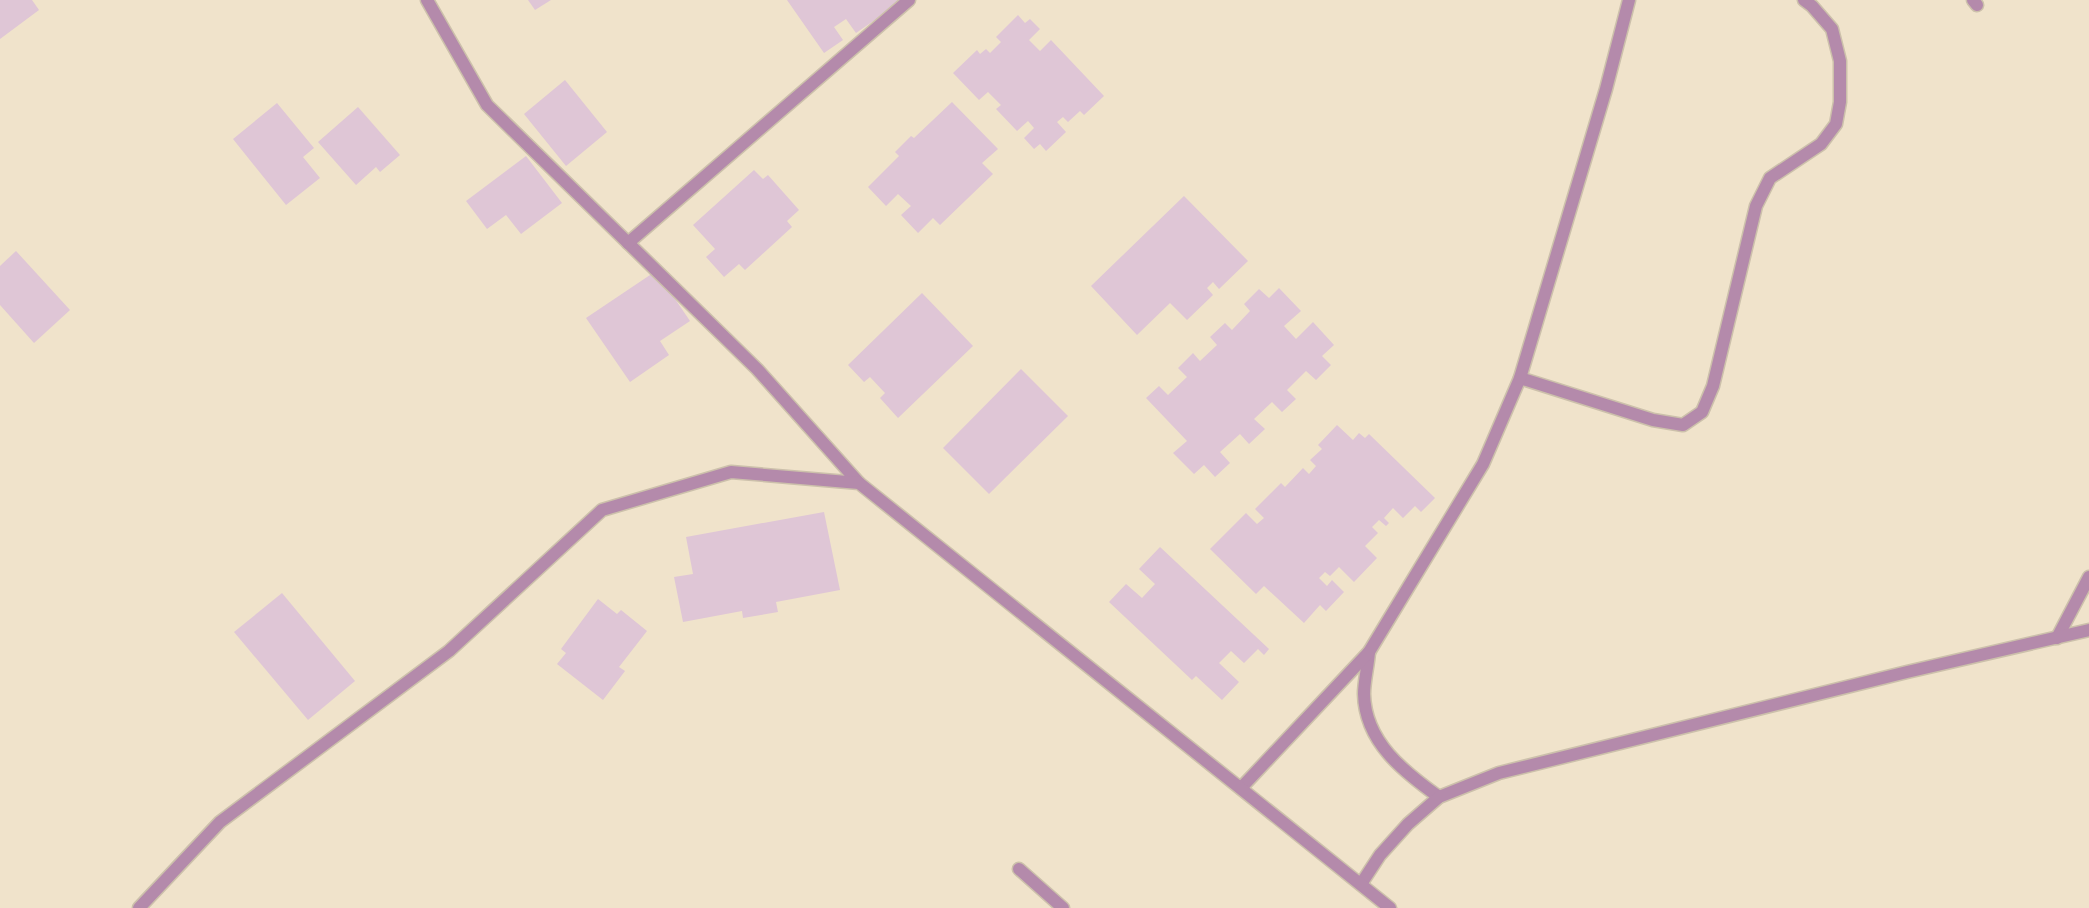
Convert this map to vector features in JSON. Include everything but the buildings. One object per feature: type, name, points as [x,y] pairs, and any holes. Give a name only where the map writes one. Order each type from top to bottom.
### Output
[{"type":"street","points":[[427,0],[487,105],[757,369],[859,483],[1390,908]]},
{"type":"street","points":[[628,243],[909,0]]},
{"type":"street","points":[[1241,788],[1369,652],[1483,464],[1520,378],[1606,89],[1629,0]]},
{"type":"street","points":[[1520,378],[1653,420],[1683,425],[1702,412],[1713,386],[1756,206],[1770,178],[1821,144],[1836,124],[1840,61],[1832,29],[1804,0]]},
{"type":"street","points":[[139,908],[220,822],[449,651],[602,510],[731,472],[859,483]]},
{"type":"street","points":[[2057,638],[2089,577]]},
{"type":"street","points":[[1361,884],[1380,855],[1408,824],[1439,797],[1499,773],[1907,672],[2089,630]]},
{"type":"street","points":[[1369,652],[1364,695],[1370,724],[1382,747],[1407,775],[1439,797]]},
{"type":"street","points":[[1019,869],[1063,908]]}]
